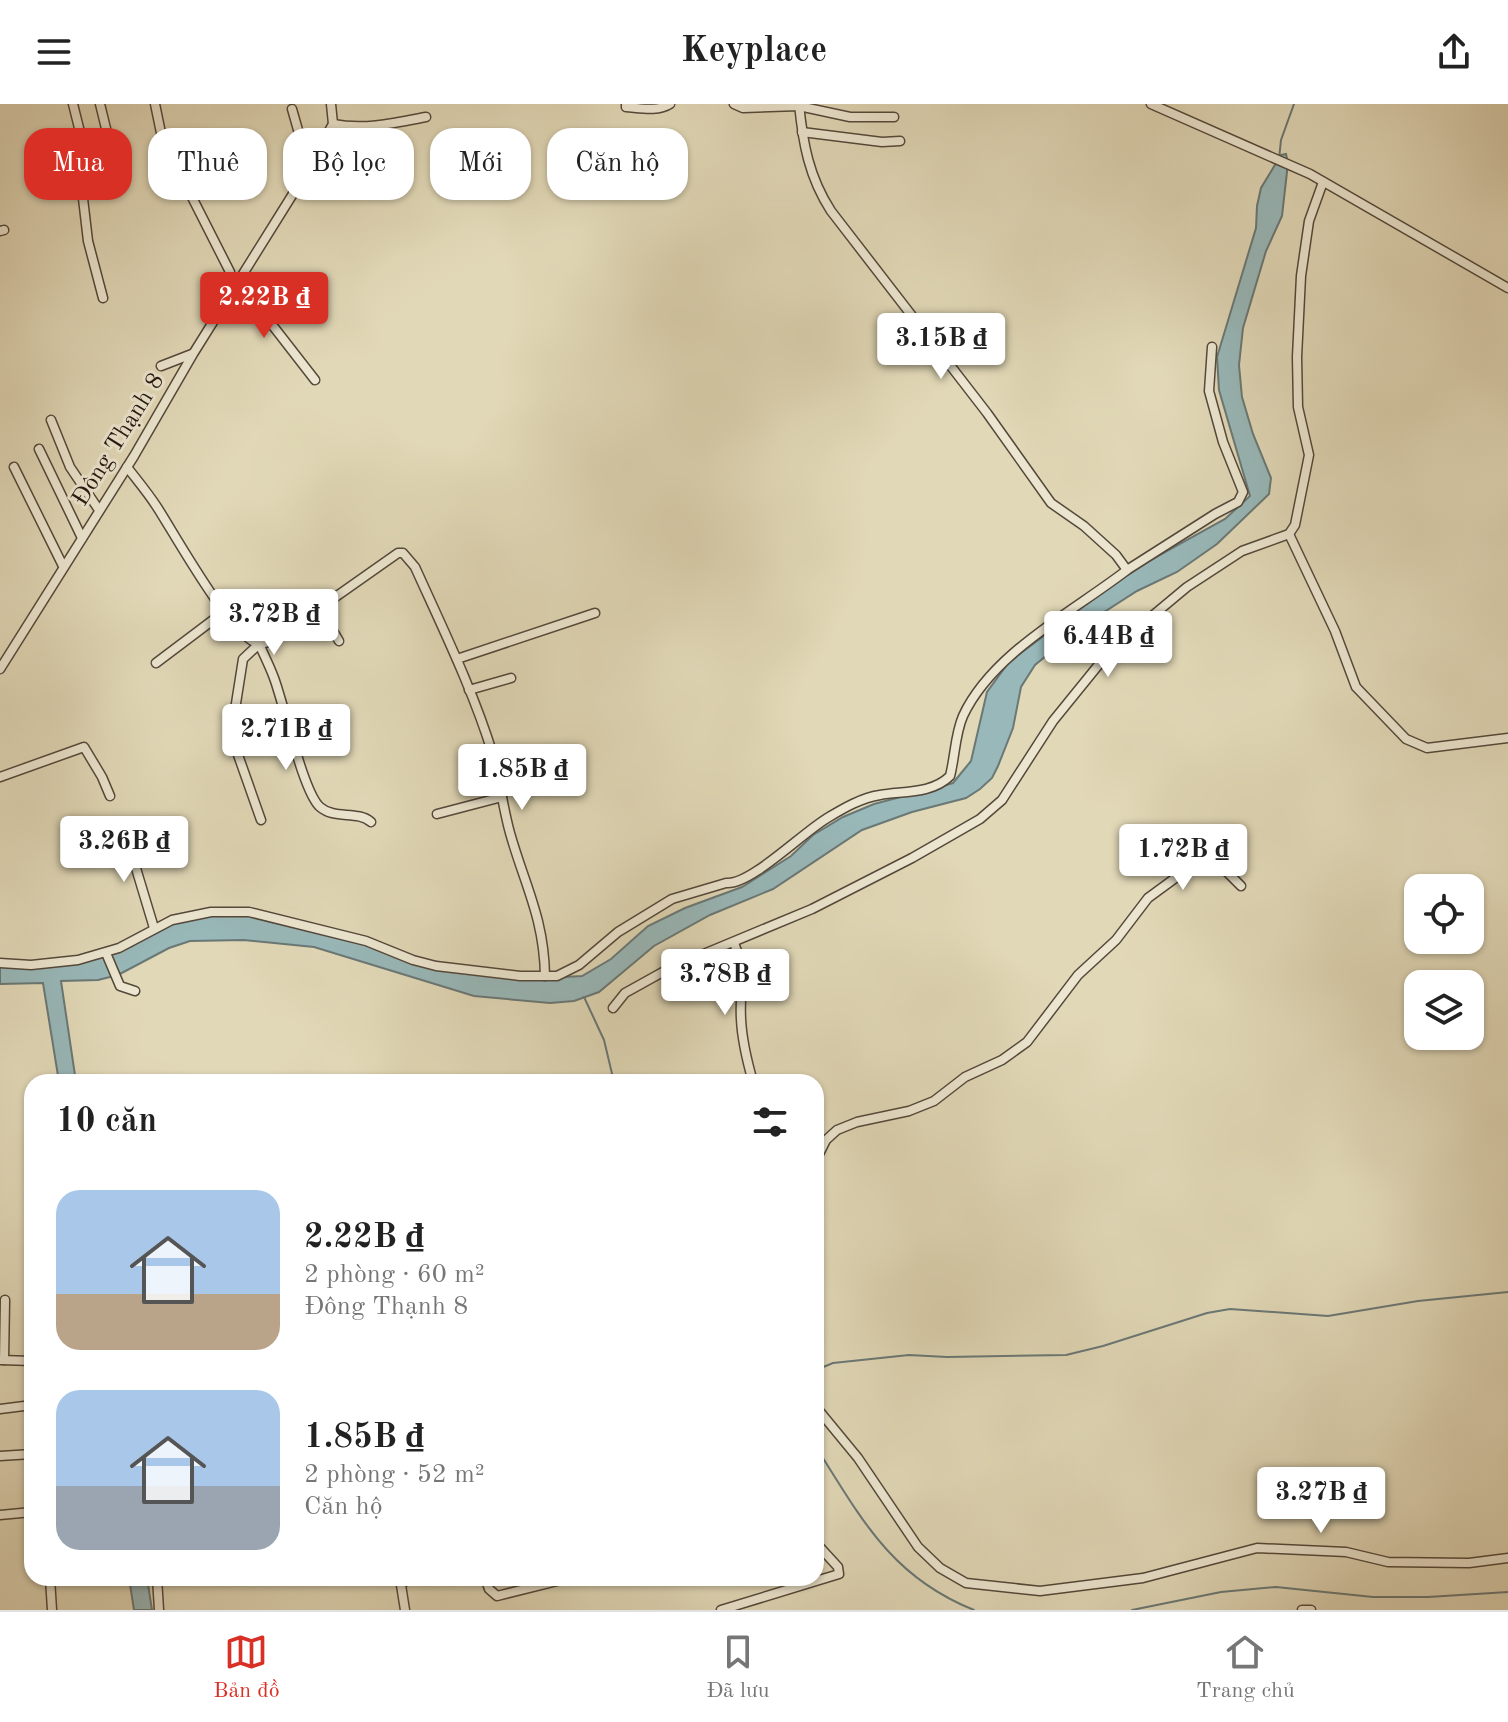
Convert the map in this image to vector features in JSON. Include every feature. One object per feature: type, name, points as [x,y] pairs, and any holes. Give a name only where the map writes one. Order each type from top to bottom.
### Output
[{"type":"street","points":[[73,104],[80,132],[76,139],[88,241],[103,298]]},
{"type":"street","points":[[100,104],[106,128]]},
{"type":"street","points":[[155,104],[160,128]]},
{"type":"street","points":[[331,104],[333,124],[349,127],[426,117]]},
{"type":"street","points":[[626,104],[626,107],[635,108],[663,108],[670,104]]},
{"type":"street","points":[[734,104],[743,108],[799,105],[850,117],[894,117]]},
{"type":"street","points":[[850,117],[851,104]]},
{"type":"street","points":[[1151,104],[1310,174],[1508,288]]},
{"type":"street","points":[[799,105],[815,187],[840,223],[987,413],[1051,503],[1084,526],[1116,555],[1127,570]]},
{"type":"street","points":[[292,109],[297,128]]},
{"type":"street","name":"Đông Thạnh 8","points":[[331,128],[333,124]]},
{"type":"street","points":[[802,132],[882,142],[900,141]]},
{"type":"street","points":[[613,1008],[625,993],[670,968],[812,909],[980,819],[1002,800],[1053,721],[1109,652],[1187,587],[1232,557],[1289,534],[1295,525],[1309,455],[1298,407],[1301,276],[1309,220],[1323,182]]},
{"type":"street","points":[[193,200],[230,272],[231,291]]},
{"type":"street","name":"Đông Thạnh 8","points":[[0,669],[127,467],[288,200]]},
{"type":"street","points":[[238,281],[315,380]]},
{"type":"street","points":[[0,963],[31,965],[106,954],[172,920],[211,912],[249,912],[366,941],[436,966],[520,976],[557,976],[579,965],[618,932],[672,899],[726,883],[735,884],[754,875],[810,828],[851,805],[880,795],[913,792],[944,782],[950,776],[963,715],[1006,660],[1127,570],[1238,502],[1243,492],[1223,442],[1209,391],[1212,347]]},
{"type":"street","points":[[161,366],[193,354]]},
{"type":"street","points":[[51,420],[70,467],[99,510]]},
{"type":"street","points":[[39,449],[82,538]]},
{"type":"street","points":[[14,467],[63,566]]},
{"type":"street","points":[[127,467],[155,503],[225,611],[240,631],[259,644],[275,679],[316,805],[329,814],[365,817],[371,822]]},
{"type":"street","points":[[1289,534],[1335,631],[1356,687],[1406,739],[1427,748],[1508,738]]},
{"type":"street","points":[[261,820],[231,735],[243,659],[259,644],[280,636],[398,553],[403,553],[415,567],[457,659],[493,756],[510,835],[539,918],[545,950],[545,976]]},
{"type":"street","points":[[320,609],[339,641]]},
{"type":"street","points":[[156,663],[225,611]]},
{"type":"street","points":[[457,659],[595,613]]},
{"type":"street","points":[[469,690],[511,678]]},
{"type":"street","points":[[231,735],[291,734]]},
{"type":"street","points":[[0,777],[84,747],[110,796]]},
{"type":"street","points":[[437,814],[502,797]]},
{"type":"street","points":[[118,826],[126,835],[154,928]]},
{"type":"street","points":[[824,1144],[837,1130],[857,1122],[909,1111],[934,1101],[965,1077],[1002,1060],[1027,1042],[1078,975],[1116,940],[1148,898],[1204,857],[1211,856],[1241,886]]},
{"type":"street","points":[[734,943],[744,972],[741,1015],[751,1074]]},
{"type":"street","points":[[106,954],[120,986],[135,991]]},
{"type":"street","points":[[5,1300],[2,1360],[24,1361]]},
{"type":"street","points":[[0,1409],[24,1406]]},
{"type":"street","points":[[824,1417],[858,1458],[918,1547],[940,1568],[966,1583],[1009,1590],[1067,1588],[1143,1578],[1257,1548],[1346,1552],[1388,1562],[1469,1563],[1508,1558]]},
{"type":"street","points":[[0,1456],[24,1454]]},
{"type":"street","points":[[0,1515],[24,1513]]},
{"type":"street","points":[[824,1552],[838,1567],[839,1574],[824,1579]]},
{"type":"street","points":[[50,1586],[52,1610]]},
{"type":"street","points":[[158,1586],[159,1610]]},
{"type":"street","points":[[401,1586],[405,1610]]},
{"type":"street","points":[[488,1586],[497,1596],[537,1586]]},
{"type":"street","points":[[721,1610],[800,1586]]},
{"type":"street","points":[[1302,1610],[1311,1610]]},
{"type":"water","points":[[1286,154],[1288,163],[1282,216],[1266,251],[1243,328],[1239,365],[1242,397],[1271,478],[1269,494],[1217,544],[1177,572],[1137,591],[1081,627],[1035,665],[1021,687],[1013,728],[998,766],[992,778],[980,789],[966,798],[912,812],[862,830],[773,889],[710,915],[654,946],[599,992],[574,1001],[550,1003],[474,996],[314,947],[244,940],[190,941],[169,948],[118,975],[98,980],[61,981],[75,1074],[58,1074],[43,983],[0,984],[0,963],[63,962],[114,953],[132,946],[155,930],[190,917],[254,914],[443,964],[546,978],[582,976],[611,959],[648,926],[685,908],[742,887],[791,856],[813,835],[843,817],[874,804],[953,783],[971,761],[987,692],[1009,662],[1147,562],[1225,519],[1250,496],[1219,390],[1217,357],[1256,228],[1261,188],[1281,155]]},
{"type":"water","points":[[130,1586],[148,1586],[152,1610],[134,1610]]},
{"type":"waterway","points":[[1279,159],[1281,140],[1294,104]]},
{"type":"waterway","points":[[584,997],[604,1040],[612,1074]]},
{"type":"waterway","points":[[824,1367],[833,1363],[909,1355],[1066,1355],[1230,1309],[1328,1316],[1418,1301],[1508,1292]]},
{"type":"waterway","points":[[824,1460],[864,1521],[899,1563],[921,1581],[974,1610]]},
{"type":"waterway","points":[[1132,1610],[1221,1592],[1276,1587],[1373,1597],[1508,1592]]}]
